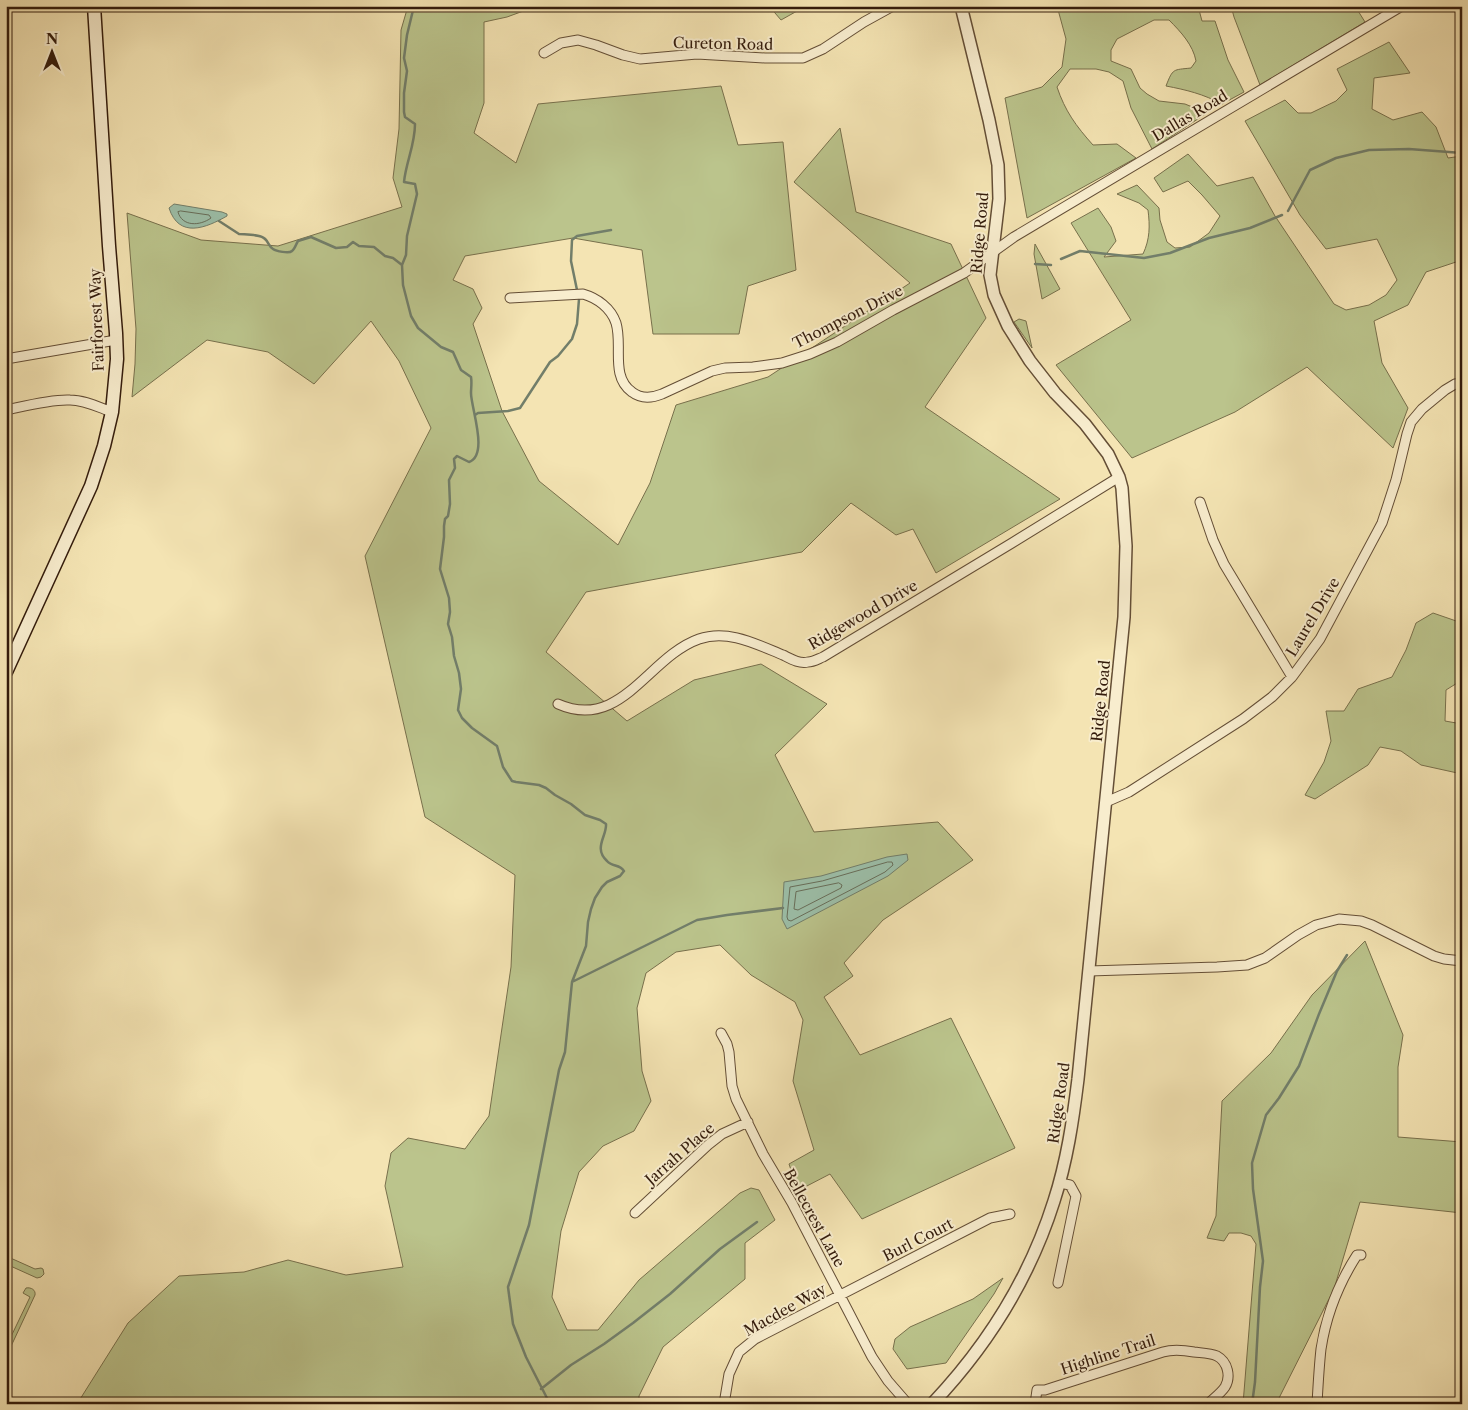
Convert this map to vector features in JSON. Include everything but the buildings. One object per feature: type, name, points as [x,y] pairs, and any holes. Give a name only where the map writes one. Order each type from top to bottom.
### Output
[{"type":"main road","name":"Fairforest Way","points":[[6,672],[91,486],[104,446],[112,412],[117,359],[94,6]]},
{"type":"street","name":"Cureton Road","points":[[544,53],[561,43],[578,40],[640,59],[697,54],[803,58],[823,49],[893,6]]},
{"type":"street","name":"Ridge Road","points":[[932,1404],[968,1363],[990,1333],[1010,1300],[1039,1242],[1060,1183],[1073,1122],[1119,678],[1126,584],[1125,509],[1120,477],[1101,445],[1030,361],[1008,326],[994,295],[990,275],[999,199],[998,166],[961,6]]},
{"type":"street","name":"Dallas Road","points":[[992,252],[1014,236],[1402,6]]},
{"type":"street","name":"Thompson Drive","points":[[510,298],[583,294],[602,304],[613,317],[617,326],[618,365],[623,380],[627,388],[634,393],[648,398],[662,394],[712,371],[725,368],[782,363],[810,354],[837,342],[964,273],[992,252]]},
{"type":"street","points":[[6,359],[116,340]]},
{"type":"street","name":"Laurel Drive","points":[[1106,802],[1129,792],[1243,719],[1272,697],[1292,677],[1320,638],[1382,523],[1396,480],[1411,422],[1422,409],[1445,390],[1455,384],[1462,383]]},
{"type":"street","points":[[6,410],[71,400],[112,412]]},
{"type":"street","name":"Ridgewood Drive","points":[[558,704],[577,710],[596,709],[610,705],[623,698],[668,658],[687,645],[708,637],[735,637],[797,661],[811,662],[823,657],[1120,477]]},
{"type":"street","points":[[1200,502],[1213,540],[1224,564],[1292,677]]},
{"type":"street","points":[[1089,971],[1247,965],[1265,958],[1316,925],[1339,919],[1361,921],[1434,956],[1462,961]]},
{"type":"street","name":"Bellecrest Lane","points":[[721,1033],[729,1052],[732,1086],[736,1100],[872,1357],[888,1381],[908,1404]]},
{"type":"street","name":"Jarrah Place","points":[[635,1213],[708,1145],[722,1134],[748,1122]]},
{"type":"street","points":[[1058,1283],[1076,1196],[1070,1185],[1060,1183]]},
{"type":"street","name":"Burl Court","points":[[840,1295],[990,1218],[1010,1214]]},
{"type":"street","points":[[1317,1404],[1321,1348],[1329,1315],[1344,1275],[1357,1255],[1362,1255]]},
{"type":"street","name":"Macdee Way","points":[[724,1404],[728,1374],[739,1352],[755,1339],[840,1295]]},
{"type":"street","name":"Highline Trail","points":[[1035,1404],[1037,1390],[1045,1390],[1163,1352],[1175,1350],[1217,1356],[1226,1365],[1228,1378],[1225,1386],[1208,1404]]},
{"type":"green space","points":[[408,6],[537,6],[507,17],[484,22],[484,103],[474,133],[516,163],[538,104],[721,86],[738,145],[783,142],[796,270],[748,286],[739,334],[653,334],[642,250],[573,238],[465,256],[453,280],[473,289],[482,308],[473,324],[502,411],[539,481],[618,545],[650,483],[676,405],[768,377],[910,283],[794,182],[840,128],[856,212],[951,244],[986,318],[925,407],[1060,499],[936,573],[913,529],[896,535],[851,503],[802,552],[586,592],[546,652],[627,721],[694,680],[761,664],[827,704],[775,755],[814,832],[938,822],[973,860],[883,920],[844,963],[853,976],[824,997],[860,1055],[951,1018],[1015,1148],[862,1219],[830,1174],[803,1188],[796,1185],[789,1164],[814,1150],[793,1081],[803,1020],[795,1002],[751,975],[720,945],[676,952],[646,973],[637,1008],[642,1071],[651,1101],[634,1131],[603,1146],[579,1172],[561,1231],[552,1297],[567,1330],[598,1330],[639,1280],[740,1193],[751,1188],[759,1190],[775,1220],[745,1243],[745,1279],[663,1347],[639,1396],[639,1404],[77,1404],[128,1323],[179,1276],[244,1272],[288,1260],[346,1275],[403,1267],[385,1186],[391,1153],[408,1138],[465,1149],[489,1116],[511,967],[515,875],[425,817],[365,556],[431,428],[399,361],[371,321],[314,384],[268,352],[207,340],[132,397],[136,329],[127,213],[201,240],[278,246],[402,207],[393,178],[399,129],[401,30]]},
{"type":"green space","points":[[769,6],[806,6],[781,20]]},
{"type":"green space","points":[[1057,6],[1198,6],[1202,21],[1215,21],[1228,60],[1244,92],[1222,104],[1195,93],[1166,86],[1174,71],[1191,68],[1196,61],[1189,44],[1169,20],[1154,20],[1117,39],[1111,50],[1111,61],[1131,69],[1140,88],[1147,94],[1159,101],[1185,104],[1207,113],[1152,149],[1131,108],[1123,81],[1109,72],[1096,69],[1070,69],[1057,87],[1067,111],[1076,125],[1093,145],[1117,144],[1136,158],[1027,218],[1005,98],[1042,87],[1062,67],[1066,39]]},
{"type":"green space","points":[[1231,6],[1355,6],[1365,22],[1260,85]]},
{"type":"green space","points":[[1389,42],[1410,73],[1374,78],[1372,109],[1393,120],[1422,112],[1436,127],[1448,158],[1462,156],[1462,260],[1426,272],[1408,305],[1374,321],[1382,363],[1408,408],[1393,448],[1307,367],[1235,412],[1132,458],[1056,365],[1131,320],[1071,223],[1098,208],[1111,227],[1116,241],[1104,257],[1143,254],[1149,232],[1148,210],[1139,203],[1117,194],[1137,185],[1159,208],[1160,220],[1167,242],[1175,248],[1190,247],[1209,233],[1220,216],[1188,181],[1163,192],[1154,178],[1188,154],[1217,186],[1253,177],[1275,216],[1334,304],[1346,310],[1369,305],[1386,295],[1397,280],[1377,239],[1326,249],[1300,215],[1245,121],[1285,100],[1298,113],[1311,113],[1336,101],[1347,90],[1337,69]]},
{"type":"green space","points":[[1035,244],[1060,289],[1042,299],[1034,254]]},
{"type":"green space","points":[[1019,319],[1026,321],[1032,348],[1014,322]]},
{"type":"green space","points":[[1433,613],[1462,623],[1462,680],[1446,690],[1445,721],[1462,724],[1462,774],[1421,765],[1401,751],[1380,747],[1368,765],[1315,799],[1305,795],[1324,762],[1331,741],[1326,711],[1344,711],[1358,689],[1392,677],[1406,650],[1416,623]]},
{"type":"green space","points":[[1365,941],[1403,1035],[1398,1067],[1398,1137],[1462,1142],[1462,1213],[1360,1202],[1334,1289],[1276,1404],[1243,1404],[1256,1244],[1251,1236],[1241,1233],[1229,1233],[1224,1241],[1207,1238],[1216,1216],[1222,1101],[1271,1053],[1312,995]]},
{"type":"green space","points":[[6,1256],[35,1269],[41,1268],[44,1274],[37,1278],[6,1264]]},
{"type":"green space","points":[[1003,1278],[946,1363],[907,1369],[893,1349],[895,1339],[910,1327],[973,1299]]},
{"type":"green space","points":[[26,1288],[33,1289],[35,1295],[6,1357],[6,1347],[30,1297],[23,1293]]},
{"type":"water","points":[[174,204],[222,212],[227,214],[227,216],[202,227],[186,227],[179,224],[174,218],[169,208]]},
{"type":"water","points":[[907,854],[908,860],[888,876],[787,929],[782,919],[784,882],[821,876],[887,857]]},
{"type":"waterway","points":[[414,6],[404,58],[407,71],[404,112],[405,117],[415,124],[415,132],[404,182],[415,184],[417,194],[407,236],[406,255],[402,265],[403,285],[411,316],[418,328],[441,347],[453,352],[461,370],[471,377],[471,393],[478,430],[478,450],[475,458],[469,462],[457,456],[454,459],[455,468],[449,480],[450,504],[448,516],[445,519],[440,569],[449,598],[450,612],[448,624],[459,673],[461,689],[458,710],[462,718],[472,728],[497,746],[503,767],[512,781],[539,785],[546,788],[585,815],[606,824],[601,851],[609,863],[620,867],[624,871],[620,876],[607,882],[602,887],[591,909],[586,946],[572,982],[565,1052],[559,1070],[529,1225],[508,1287],[513,1324],[526,1357],[550,1404]]},
{"type":"waterway","points":[[1288,211],[1310,170],[1336,158],[1369,150],[1409,149],[1462,153]]},
{"type":"waterway","points":[[1061,259],[1080,251],[1144,258],[1170,253],[1209,238],[1250,228],[1282,215]]},
{"type":"waterway","points":[[219,221],[239,234],[264,238],[271,248],[275,250],[290,252],[298,241],[311,237],[336,248],[347,247],[353,242],[359,246],[374,247],[385,256],[393,258],[402,265]]},
{"type":"waterway","points":[[577,290],[571,261],[572,240],[577,236],[611,230]]},
{"type":"waterway","points":[[1035,264],[1051,265]]},
{"type":"waterway","points":[[475,415],[478,413],[508,411],[520,408],[550,362],[558,356],[572,339],[577,324],[579,299]]},
{"type":"waterway","points":[[572,982],[697,920],[783,908]]},
{"type":"waterway","points":[[1252,1404],[1263,1261],[1253,1189],[1252,1163],[1266,1115],[1299,1066],[1337,971],[1347,955]]},
{"type":"waterway","points":[[541,1389],[571,1365],[633,1323],[670,1294],[720,1249],[757,1222]]}]
